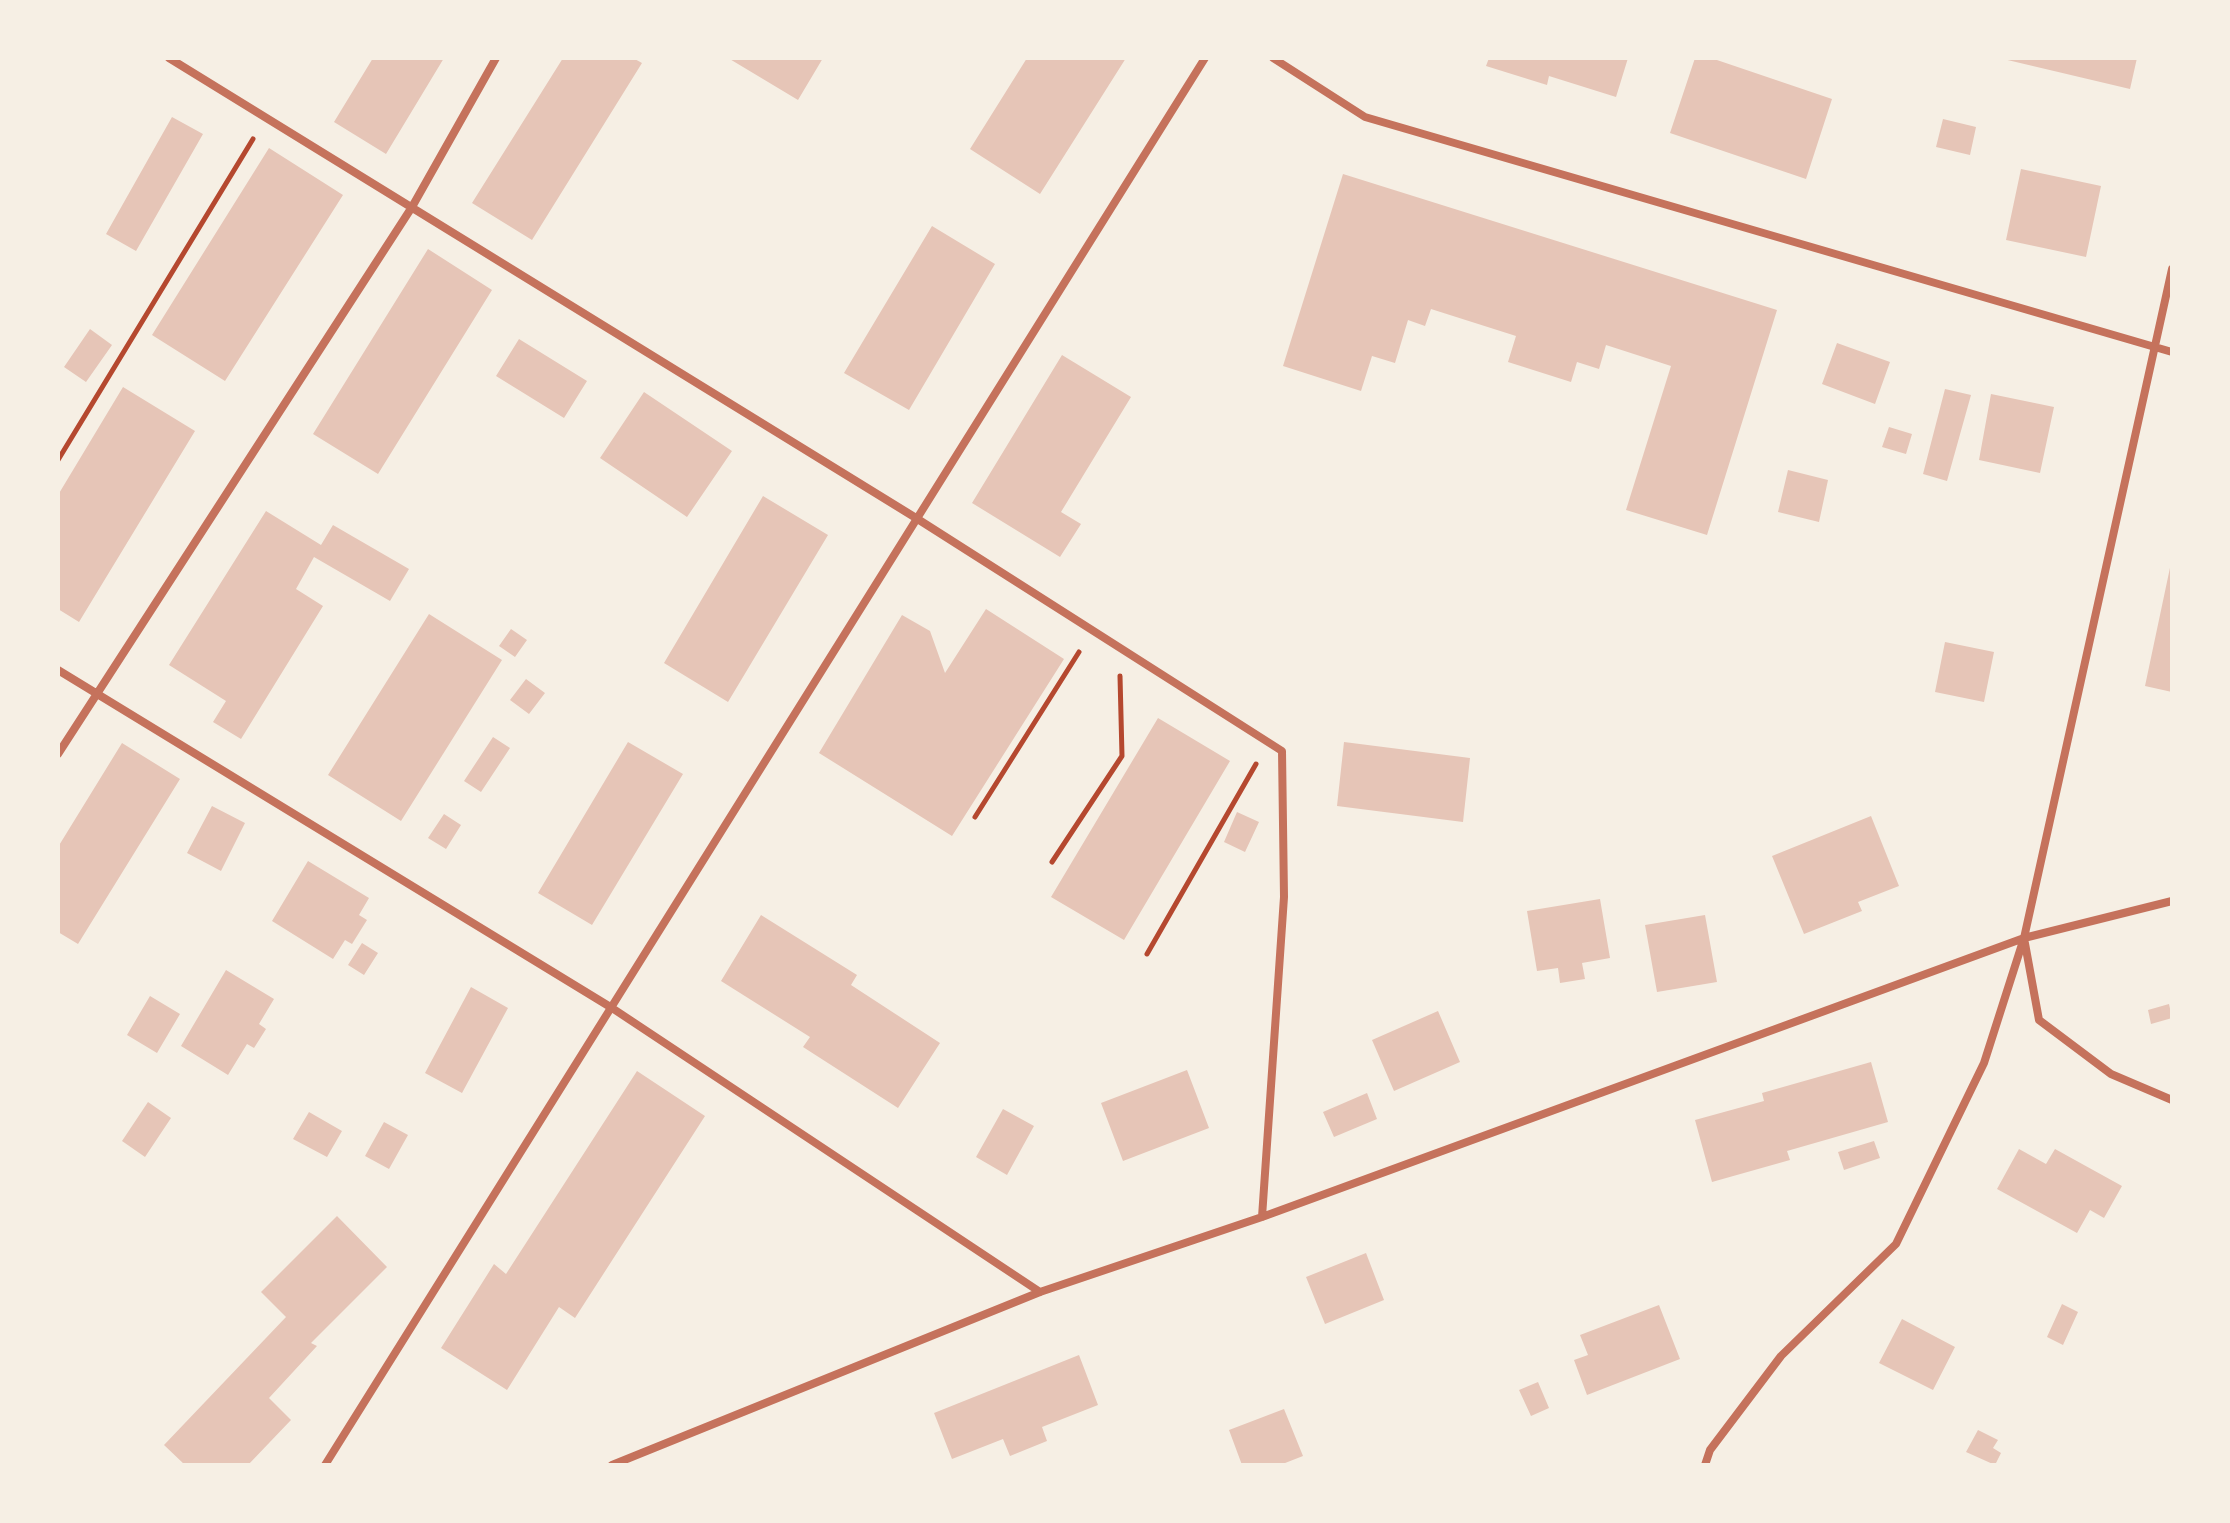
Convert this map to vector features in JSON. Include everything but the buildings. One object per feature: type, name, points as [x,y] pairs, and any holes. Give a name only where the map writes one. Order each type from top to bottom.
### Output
[{"type":"street","points":[[169,58],[916,518],[1282,751],[1284,897],[1262,1217]]},
{"type":"street","points":[[58,754],[412,207],[496,58]]},
{"type":"street","points":[[325,1465],[1205,58]]},
{"type":"street","points":[[1273,58],[1365,117],[2172,352]]},
{"type":"street","points":[[1705,1465],[1710,1450],[1781,1356],[1896,1244],[1984,1063],[2024,938],[2172,269]]},
{"type":"street","points":[[58,670],[612,1008],[1040,1292]]},
{"type":"street","points":[[612,1465],[1040,1292],[1262,1217],[2024,938],[2172,901]]},
{"type":"street","points":[[2024,938],[2039,1020],[2111,1074],[2172,1100]]},
{"type":"path","points":[[58,460],[266,118]]},
{"type":"path","points":[[975,817],[1093,630]]},
{"type":"path","points":[[1052,862],[1122,756],[1119,647]]},
{"type":"path","points":[[1147,954],[1269,742]]}]
